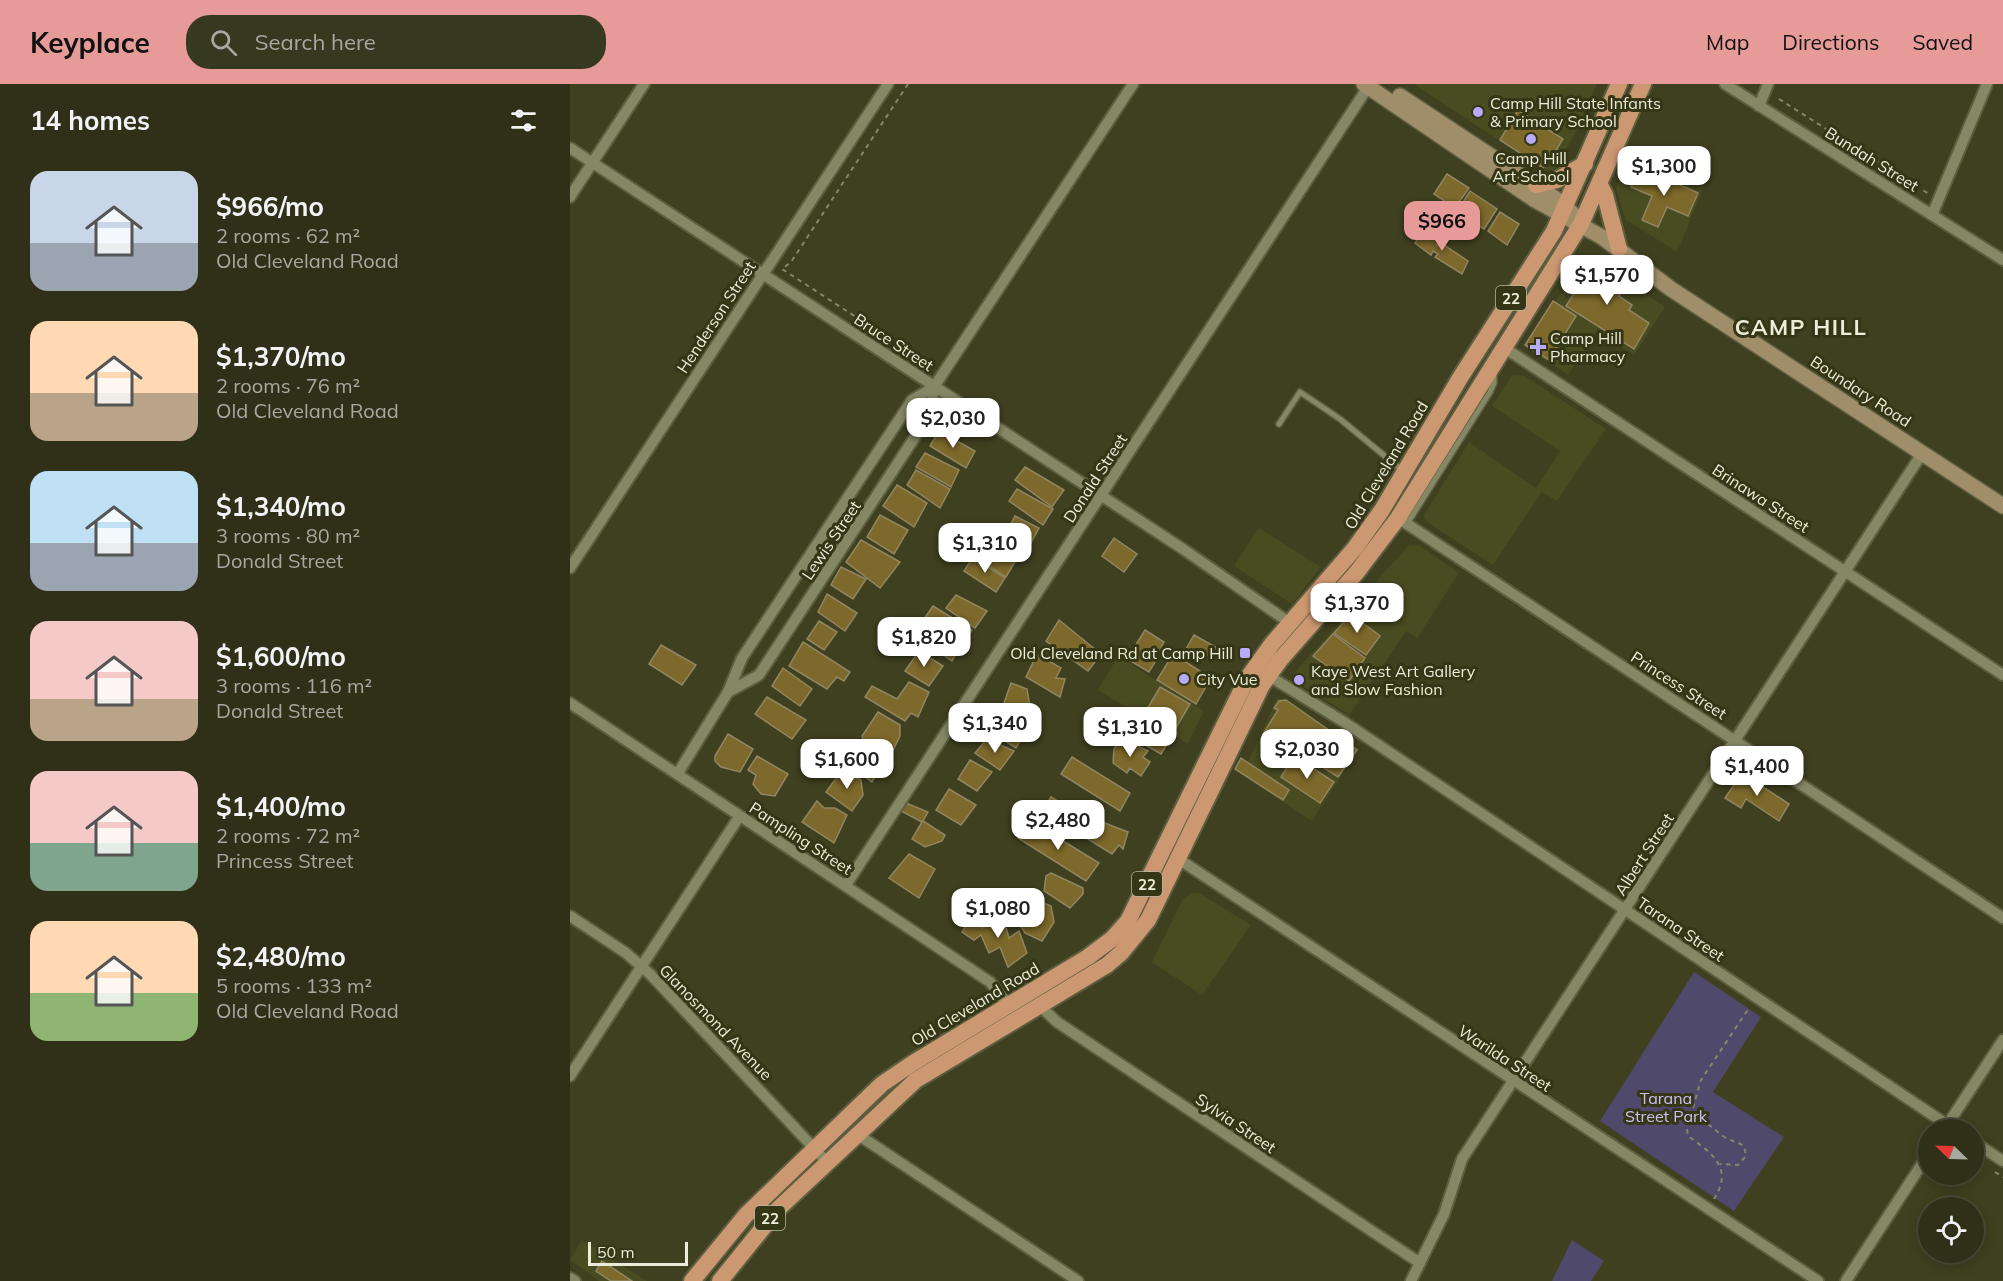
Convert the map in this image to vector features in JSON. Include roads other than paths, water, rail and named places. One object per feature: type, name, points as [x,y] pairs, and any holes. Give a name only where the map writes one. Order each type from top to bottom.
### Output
[{"type":"highway","name":"Old Cleveland Road","points":[[696,1276],[746,1215],[882,1084],[1088,957],[1112,939],[1128,921],[1243,686],[1261,658],[1360,541],[1405,472],[1460,378],[1564,211],[1619,84]]},
{"type":"highway","name":"Old Cleveland Road","points":[[717,1281],[765,1224],[827,1162],[927,1072],[1107,965],[1121,953],[1148,920],[1269,676],[1402,521],[1493,362],[1581,224],[1643,84]]},
{"type":"highway","points":[[1536,185],[1557,180],[1585,164]]},
{"type":"highway","points":[[1600,185],[1605,195],[1618,249]]},
{"type":"main road","points":[[1372,85],[1536,185],[1564,211]]},
{"type":"main road","points":[[1372,85],[1564,211]]},
{"type":"main road","name":"Boundary Road","points":[[1564,211],[1671,290],[2003,506]]},
{"type":"street","points":[[570,197],[644,84]]},
{"type":"street","name":"Henderson Street","points":[[570,568],[888,84]]},
{"type":"street","name":"Lewis Street","points":[[728,692],[759,675],[930,414],[934,387],[1133,84]]},
{"type":"street","name":"Bundah Street","points":[[1725,84],[2003,260]]},
{"type":"street","points":[[1759,106],[1768,84]]},
{"type":"street","points":[[1932,215],[1987,84]]},
{"type":"street","name":"Donald Street","points":[[846,885],[1372,85]]},
{"type":"street","name":"Bruce Street","points":[[570,148],[1290,623]]},
{"type":"street","name":"Brinawa Street","points":[[1503,347],[2003,675]]},
{"type":"street","name":"Lewis Street","points":[[678,773],[728,692],[742,658],[912,400],[934,387]]},
{"type":"street","name":"Albert Street","points":[[1411,1281],[1444,1214],[1462,1159],[1923,453]]},
{"type":"street","name":"Princess Street","points":[[1402,521],[2003,918]]},
{"type":"street","name":"Tarana Street","points":[[1269,676],[1344,722],[1936,1119]]},
{"type":"street","name":"Pampling Street","points":[[570,703],[990,982],[1009,1005]]},
{"type":"street","points":[[570,1076],[739,817]]},
{"type":"street","name":"Warilda Street","points":[[1177,858],[1818,1281]]},
{"type":"street","name":"Glanosmond Avenue","points":[[570,916],[642,967],[827,1162]]},
{"type":"street","name":"Sylvia Street","points":[[1039,1005],[1057,1022],[1420,1263]]},
{"type":"street","points":[[1955,1119],[2003,1040]]},
{"type":"street","points":[[857,1134],[1078,1281]]},
{"type":"street","points":[[1984,1149],[2003,1161]]},
{"type":"street","points":[[1846,1281],[1918,1170]]},
{"type":"street","points":[[696,1276],[717,1281]]},
{"type":"street","points":[[570,1278],[575,1281]]},
{"type":"lane","points":[[1279,424],[1300,392],[1340,419],[1405,472]]},
{"type":"place","name":"Camp Hill State Infants & Primary School","points":[[1478,112]]},
{"type":"place","name":"Camp Hill Art School","points":[[1531,139]]},
{"type":"place","name":"Camp Hill Pharmacy","points":[[1538,347]]},
{"type":"place","name":"Old Cleveland Rd at Camp Hill","points":[[1245,653]]},
{"type":"place","name":"City Vue","points":[[1184,679]]},
{"type":"place","name":"Kaye West Art Gallery and Slow Fashion","points":[[1299,680]]},
{"type":"district","name":"CAMP HILL","points":[[1801,327]]},
{"type":"park label","name":"Tarana Street Park","points":[[1666,1107]]}]
